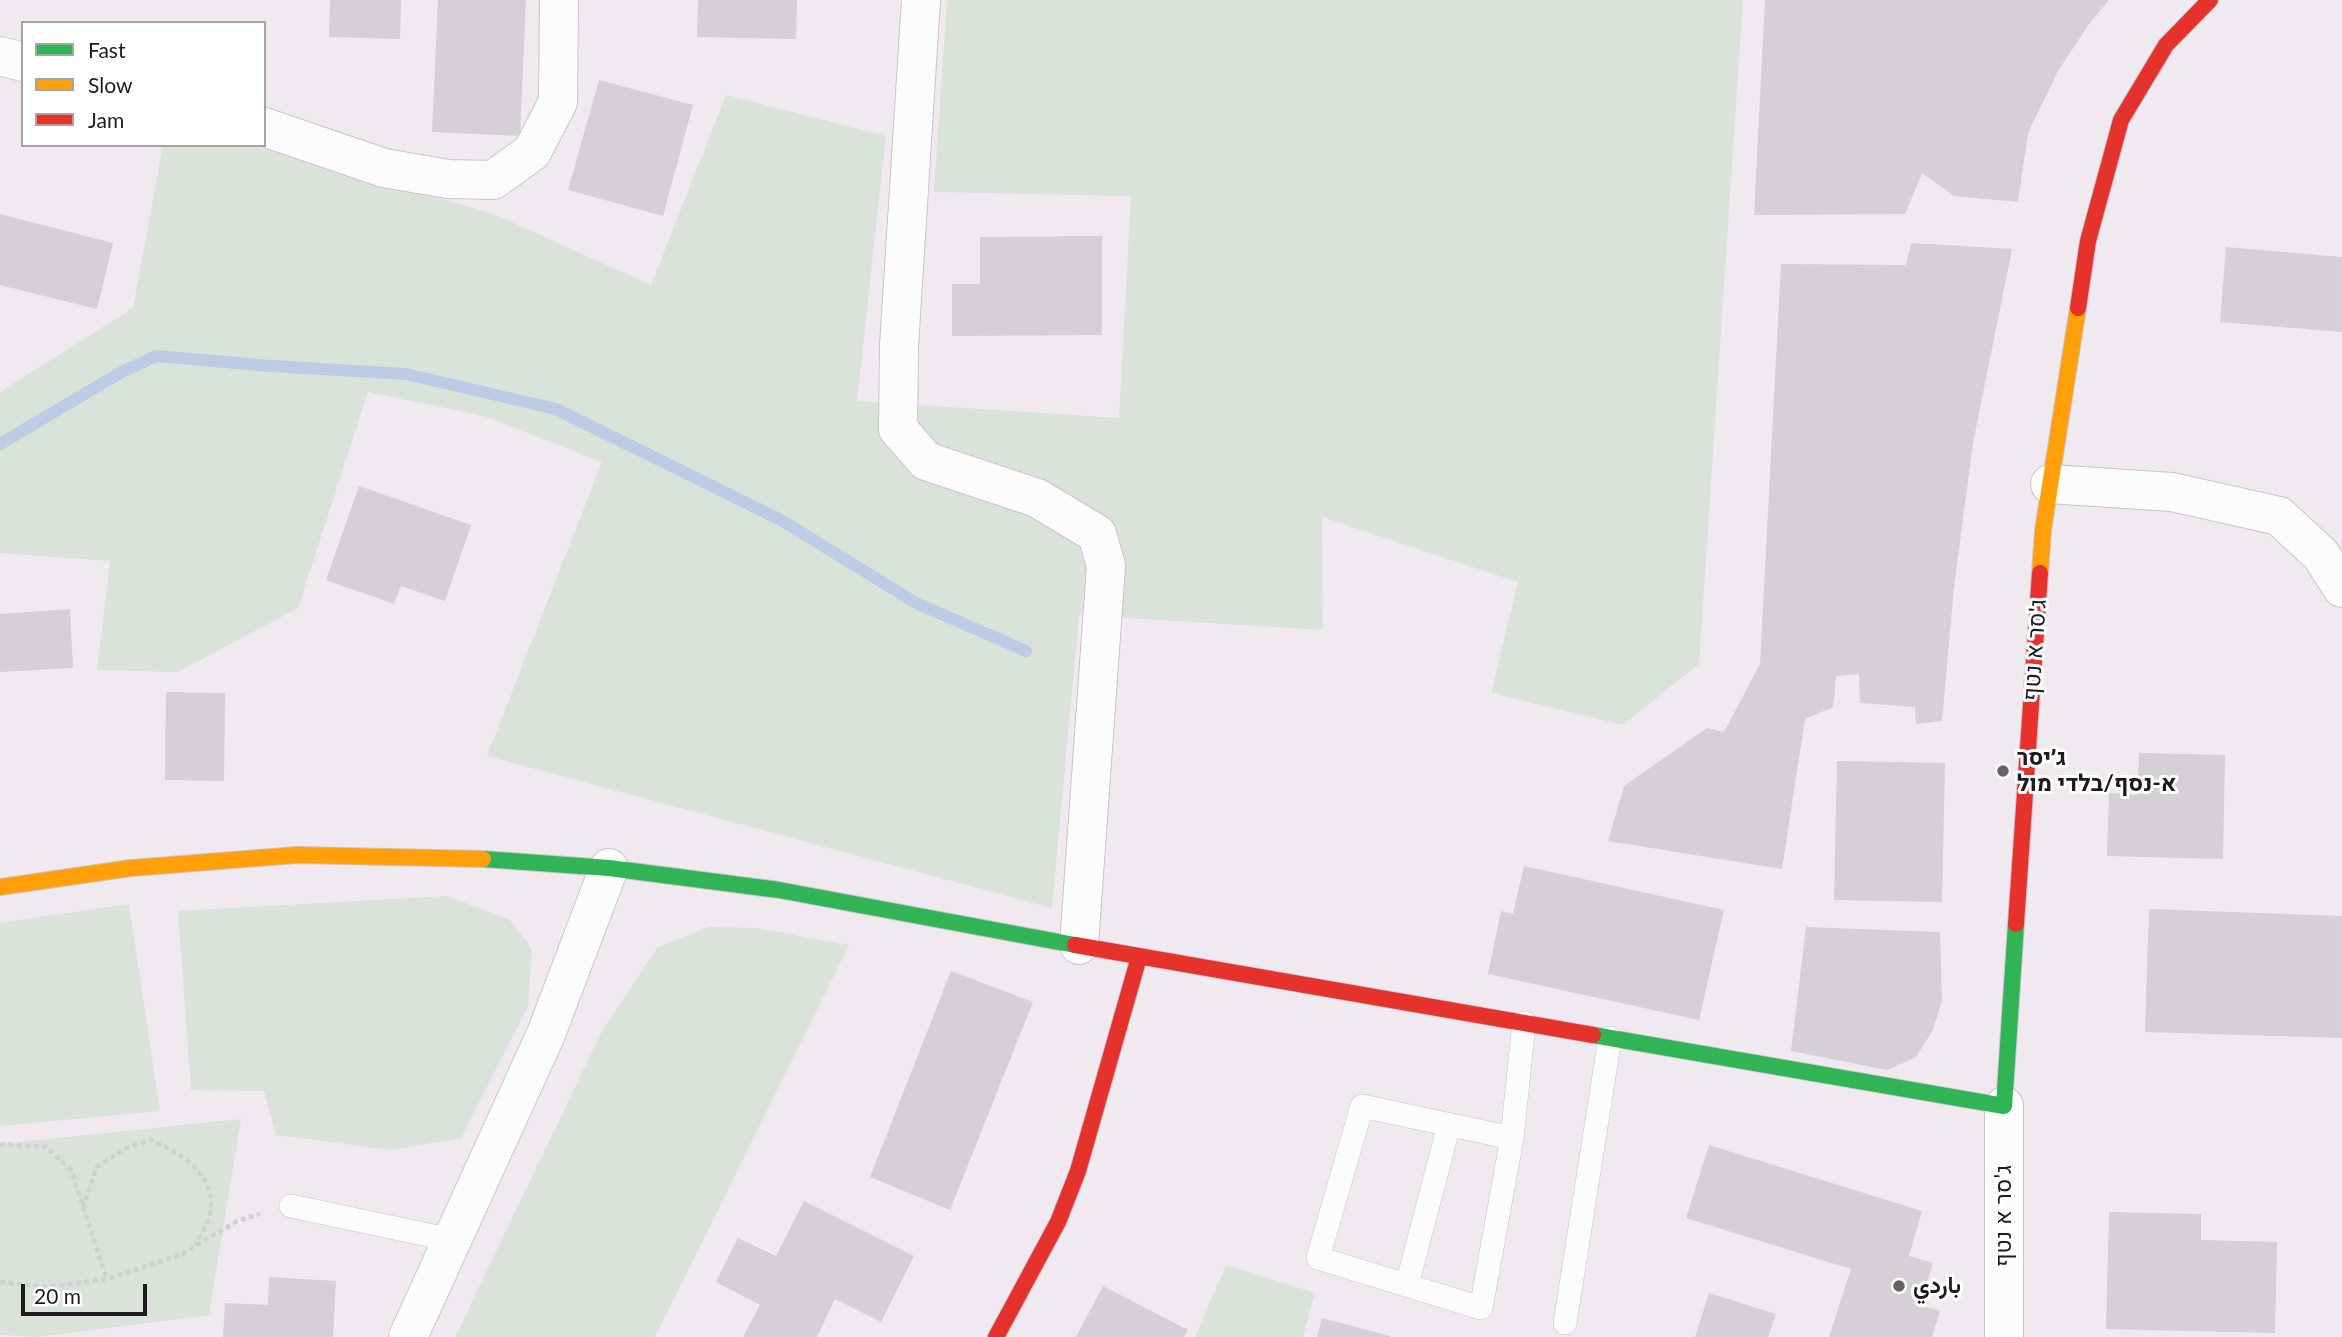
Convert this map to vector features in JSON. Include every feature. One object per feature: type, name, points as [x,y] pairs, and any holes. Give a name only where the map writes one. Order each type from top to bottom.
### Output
[{"type":"street","points":[[266,128],[384,168],[448,179],[493,180],[532,152],[558,102],[559,0]]},
{"type":"street","points":[[921,0],[899,346],[898,429],[926,461],[1037,498],[1097,534],[1106,566],[1079,945]]},
{"type":"street","name":"ג'סר א נטף","points":[[2004,1337],[2004,1106],[2043,530],[2050,484],[2088,241],[2121,120],[2166,45],[2210,0]]},
{"type":"street","points":[[0,56],[21,61]]},
{"type":"street","points":[[2050,484],[2172,492],[2279,516],[2321,555],[2342,588]]},
{"type":"street","points":[[0,887],[131,869],[297,855],[463,858],[609,868],[779,890],[1139,957],[2004,1106]]},
{"type":"street","points":[[408,1337],[546,1034],[609,868]]},
{"type":"street","points":[[996,1337],[1058,1222],[1078,1171],[1139,957]]},
{"type":"lane","points":[[1512,1138],[1362,1106],[1318,1258],[1481,1308],[1512,1138],[1524,1023]]},
{"type":"lane","points":[[1565,1323],[1609,1038]]},
{"type":"lane","points":[[1407,1285],[1449,1125]]},
{"type":"lane","points":[[291,1206],[452,1240]]},
{"type":"path","points":[[83,1208],[97,1167],[126,1148],[152,1140],[180,1153],[205,1178],[211,1211],[195,1245]]},
{"type":"path","points":[[0,1145],[4,1143],[46,1147],[71,1170],[107,1279]]},
{"type":"path","points":[[0,1282],[46,1287],[107,1279],[181,1255],[236,1221],[291,1206]]},
{"type":"shaded area","points":[[947,0],[1743,0],[1699,664],[1623,725],[1491,693],[1518,582],[1322,517],[1323,630],[1079,615],[1052,908],[487,756],[602,462],[484,416],[368,392],[298,608],[178,672],[97,670],[110,561],[0,553],[0,392],[133,308],[163,147],[257,147],[491,213],[651,285],[726,95],[886,136],[857,401],[1119,418],[1131,196],[934,192]]},
{"type":"shaded area","points":[[447,896],[510,920],[532,949],[528,1006],[461,1138],[391,1150],[276,1135],[264,1091],[191,1090],[178,911]]},
{"type":"shaded area","points":[[129,904],[160,1111],[0,1126],[0,923]]},
{"type":"shaded area","points":[[708,927],[756,928],[849,945],[655,1337],[455,1337],[601,1033],[657,948]]},
{"type":"shaded area","points":[[241,1119],[209,1315],[38,1337],[0,1335],[0,1144]]},
{"type":"shaded area","points":[[1226,1265],[1315,1293],[1303,1337],[1195,1337]]},
{"type":"building","points":[[330,0],[401,0],[400,39],[329,37]]},
{"type":"building","points":[[438,0],[526,0],[520,136],[432,132]]},
{"type":"building","points":[[698,0],[797,0],[796,39],[697,37]]},
{"type":"building","points":[[1765,0],[2109,0],[2089,24],[2058,71],[2028,133],[2018,202],[1954,196],[1922,173],[1905,214],[1754,215]]},
{"type":"building","points":[[599,80],[693,105],[663,216],[568,190]]},
{"type":"building","points":[[0,214],[113,243],[97,309],[0,285]]},
{"type":"building","points":[[1102,236],[1102,335],[952,336],[952,284],[980,284],[980,237]]},
{"type":"building","points":[[1911,243],[2012,249],[1973,443],[1954,587],[1942,721],[1916,724],[1915,707],[1860,703],[1859,674],[1836,676],[1833,707],[1805,719],[1782,869],[1608,841],[1624,786],[1707,728],[1724,732],[1760,664],[1781,264],[1906,265]]},
{"type":"building","points":[[2226,247],[2342,257],[2342,332],[2220,322]]},
{"type":"building","points":[[359,486],[471,525],[445,601],[401,586],[394,604],[326,580]]},
{"type":"building","points":[[70,609],[73,668],[0,672],[0,614]]},
{"type":"building","points":[[166,692],[225,693],[224,781],[165,780]]},
{"type":"building","points":[[2139,753],[2225,755],[2223,859],[2107,856],[2109,793],[2137,795]]},
{"type":"building","points":[[1837,761],[1945,763],[1942,902],[1834,900]]},
{"type":"building","points":[[1524,866],[1724,910],[1699,1020],[1488,974],[1501,911],[1513,914]]},
{"type":"building","points":[[2149,909],[2342,916],[2342,1038],[2145,1032]]},
{"type":"building","points":[[1806,927],[1940,932],[1942,1000],[1933,1030],[1916,1057],[1887,1070],[1791,1051]]},
{"type":"building","points":[[951,971],[1033,1002],[950,1210],[870,1177]]},
{"type":"building","points":[[1709,1145],[1922,1211],[1909,1256],[1933,1263],[1920,1305],[1940,1311],[1932,1337],[1829,1337],[1851,1269],[1686,1218]]},
{"type":"building","points":[[804,1201],[914,1256],[881,1322],[835,1299],[817,1337],[743,1337],[760,1305],[716,1282],[738,1238],[776,1256]]},
{"type":"building","points":[[2109,1212],[2201,1214],[2201,1240],[2277,1242],[2275,1333],[2106,1329]]},
{"type":"building","points":[[269,1277],[336,1281],[333,1337],[223,1337],[225,1303],[268,1305]]},
{"type":"building","points":[[1103,1286],[1188,1330],[1184,1337],[1076,1337]]},
{"type":"building","points":[[1709,1293],[1776,1314],[1768,1337],[1695,1337]]},
{"type":"building","points":[[1322,1318],[1390,1336],[1390,1337],[1317,1337]]},
{"type":"waterway","points":[[0,444],[120,373],[156,356],[406,374],[556,409],[781,520],[916,603],[1026,651]]},
{"type":"traffic: fast","points":[[483,859],[609,868],[779,890],[1075,945]]},
{"type":"traffic: fast","points":[[1593,1035],[2004,1106],[2016,924]]},
{"type":"traffic: slow","points":[[2040,573],[2043,530],[2078,308]]},
{"type":"traffic: slow","points":[[0,887],[131,868],[297,855],[483,859]]},
{"type":"traffic: jam","points":[[2078,308],[2088,241],[2121,120],[2166,45],[2210,0]]},
{"type":"traffic: jam","points":[[2016,924],[2040,573]]},
{"type":"traffic: jam","points":[[1075,945],[1593,1035]]},
{"type":"traffic: jam","points":[[996,1337],[1058,1222],[1078,1171],[1139,957]]},
{"type":"place","name":"ג׳יסר א-נסף/בלדי מול","points":[[2003,771]]},
{"type":"place","name":"باردي","points":[[1899,1286]]}]
